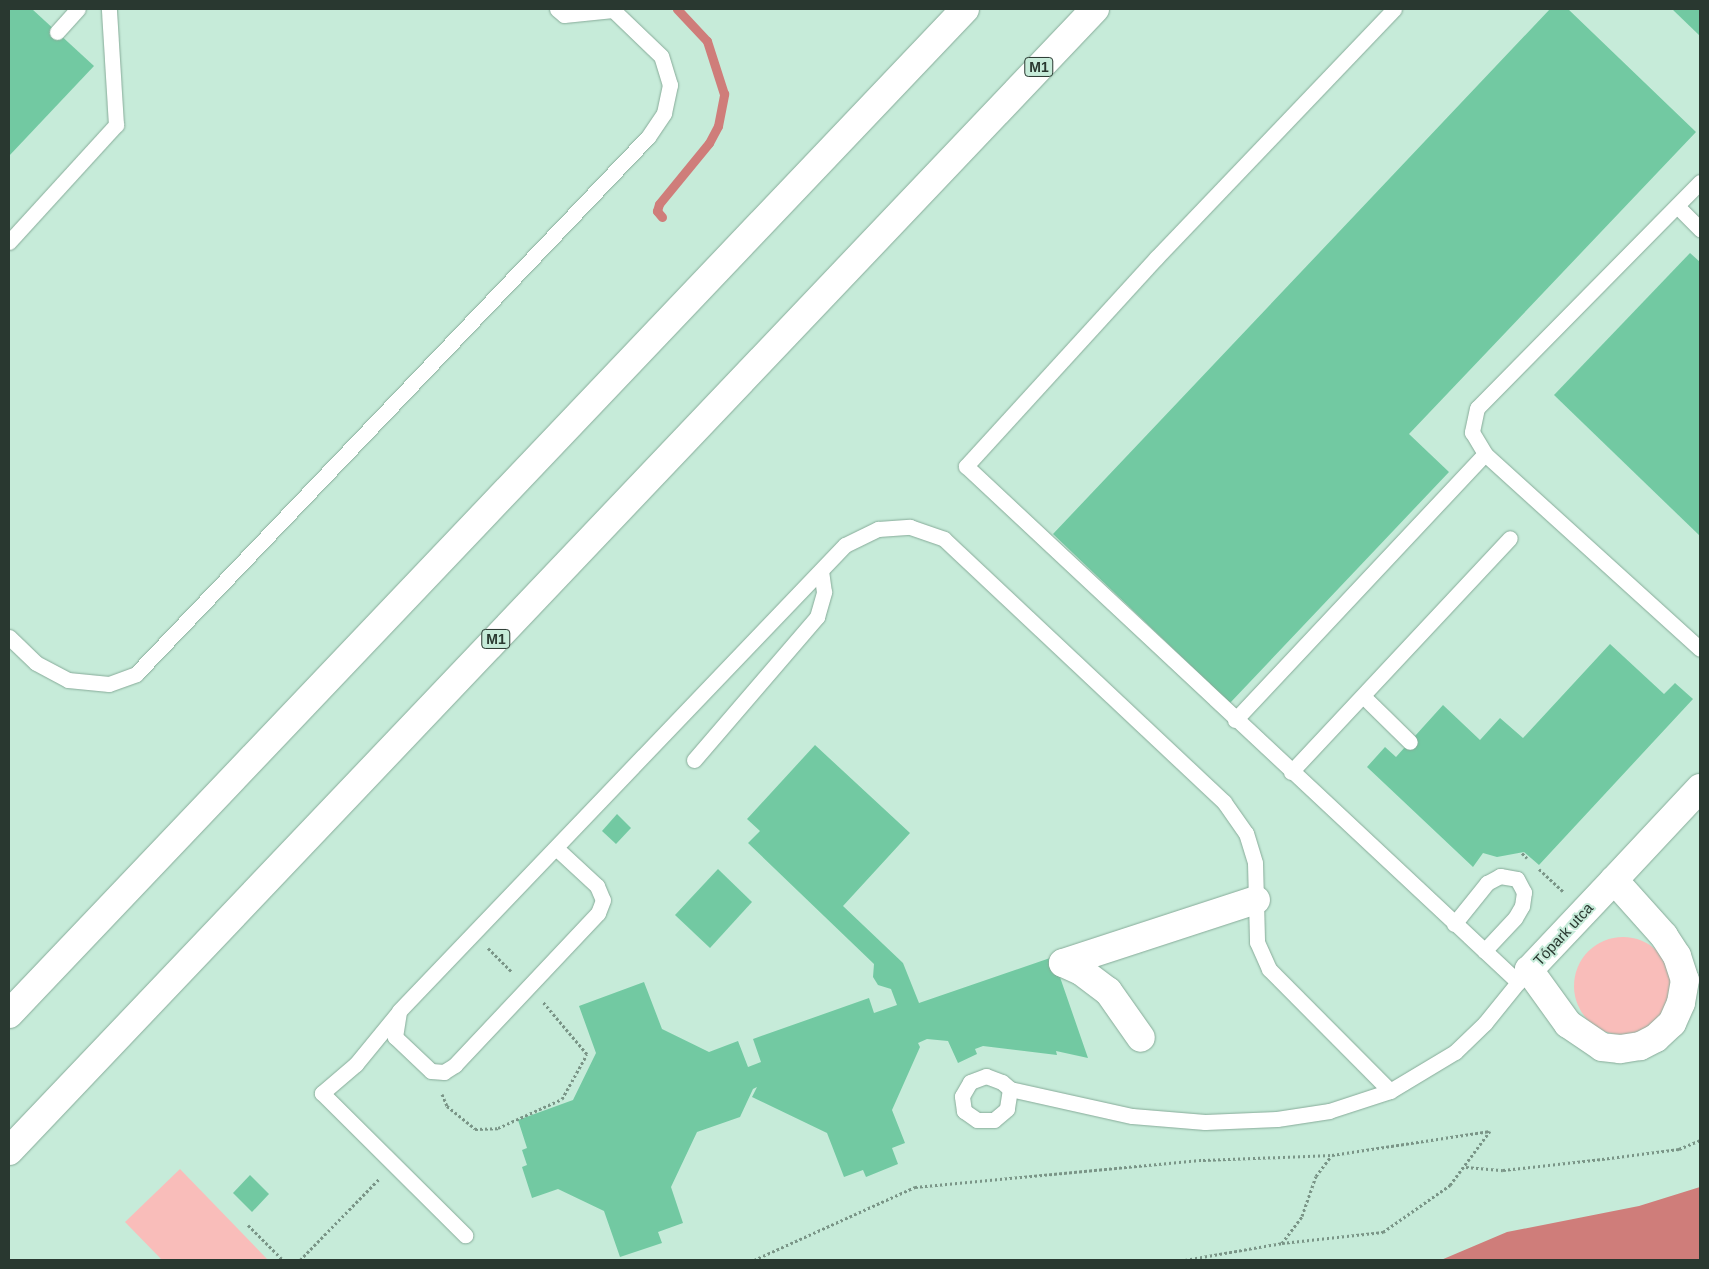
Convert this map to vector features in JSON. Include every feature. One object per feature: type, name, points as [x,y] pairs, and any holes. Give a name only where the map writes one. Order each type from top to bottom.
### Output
[{"type":"main road","points":[[9,1014],[965,9]]},
{"type":"main road","name":"M1","points":[[9,1151],[1095,9]]},
{"type":"main road","name":"Tópark utca","points":[[1614,880],[1677,956],[1685,980],[1681,1003],[1672,1023],[1656,1038],[1640,1046],[1620,1049],[1602,1047],[1568,1024],[1523,976],[1700,788]]},
{"type":"main road","points":[[1141,1038],[1108,991],[1081,971],[1063,963],[1256,900]]},
{"type":"lane","points":[[58,32],[78,9]]},
{"type":"lane","points":[[9,242],[116,125],[109,9]]},
{"type":"lane","points":[[9,637],[36,663],[68,680],[110,684],[136,674],[648,138],[664,113],[670,85],[661,56],[613,9],[564,15],[557,9]]},
{"type":"lane","points":[[1010,1089],[1132,1116],[1205,1122],[1277,1119],[1329,1111],[1390,1091],[1455,1052],[1485,1023],[1523,976],[1484,951],[1454,924],[966,466],[1156,258],[1394,9]]},
{"type":"lane","points":[[1700,182],[1477,408],[1472,432],[1485,454],[1700,649]]},
{"type":"lane","points":[[1677,206],[1700,228]]},
{"type":"lane","points":[[1235,720],[1485,454]]},
{"type":"lane","points":[[465,1235],[322,1093],[356,1064],[399,1011],[845,545],[878,529],[910,527],[944,539],[1224,802],[1248,840],[1255,863],[1257,942],[1269,969],[1390,1091]]},
{"type":"lane","points":[[1291,772],[1364,697],[1510,538]]},
{"type":"lane","points":[[694,760],[817,617],[824,592],[821,571]]},
{"type":"lane","points":[[1364,697],[1410,742]]},
{"type":"lane","points":[[399,1011],[395,1037],[431,1071],[444,1072],[455,1065],[598,913],[602,900],[597,886],[556,848]]},
{"type":"lane","points":[[1454,924],[1488,883],[1500,876],[1517,879],[1524,892],[1522,906],[1515,918],[1484,951]]},
{"type":"path","points":[[1522,853],[1584,912]]},
{"type":"path","points":[[431,1071],[447,1106],[475,1129],[498,1128],[562,1099],[587,1054]]},
{"type":"path","points":[[754,1260],[915,1187],[1203,1160],[1332,1155],[1490,1131],[1466,1167],[1450,1185],[1383,1232],[1282,1243],[1184,1260]]},
{"type":"path","points":[[1466,1167],[1503,1170],[1552,1165],[1679,1149],[1700,1140]]},
{"type":"path","points":[[1282,1243],[1302,1216],[1316,1176],[1332,1155]]},
{"type":"path","points":[[300,1260],[394,1165]]},
{"type":"path","points":[[248,1225],[283,1260]]},
{"type":"shaded area","points":[[1623,937],[1642,940],[1658,951],[1669,967],[1672,986],[1669,1005],[1658,1021],[1642,1032],[1623,1035],[1604,1032],[1588,1021],[1577,1005],[1574,986],[1577,967],[1588,951],[1604,940]]},
{"type":"shaded area","points":[[180,1169],[268,1260],[162,1260],[125,1222]]},
{"type":"shaded area","points":[[1700,1187],[1700,1260],[1441,1260],[1507,1232],[1639,1206]]},
{"type":"building","points":[[9,9],[32,9],[94,66],[9,156]]},
{"type":"building","points":[[1550,9],[1568,9],[1696,132],[1409,434],[1449,472],[1230,703],[1053,534]]},
{"type":"building","points":[[1672,9],[1700,9],[1700,36]]},
{"type":"building","points":[[1690,253],[1700,262],[1700,536],[1554,395]]},
{"type":"building","points":[[1610,644],[1664,694],[1675,683],[1693,699],[1539,865],[1524,852],[1497,857],[1483,853],[1473,867],[1367,767],[1385,747],[1396,757],[1443,705],[1480,740],[1500,718],[1523,738]]},
{"type":"building","points":[[815,745],[910,833],[843,906],[903,963],[919,1003],[1053,957],[1088,1058],[1056,1051],[1057,1055],[983,1046],[975,1049],[977,1054],[958,1063],[948,1041],[927,1039],[918,1043],[920,1047],[892,1110],[905,1143],[892,1148],[898,1164],[866,1177],[863,1170],[844,1177],[827,1133],[752,1097],[757,1087],[753,1089],[740,1117],[697,1132],[671,1187],[683,1223],[658,1232],[662,1243],[620,1257],[604,1211],[558,1189],[532,1198],[522,1167],[527,1165],[522,1150],[527,1148],[518,1120],[573,1100],[596,1053],[579,1006],[644,982],[662,1029],[709,1052],[738,1041],[748,1067],[761,1062],[753,1039],[869,998],[874,1013],[897,1005],[891,989],[878,985],[873,977],[874,964],[748,843],[760,831],[747,819]]},
{"type":"building","points":[[617,814],[631,828],[616,844],[602,831]]},
{"type":"building","points":[[718,869],[752,902],[710,948],[675,915]]},
{"type":"building","points":[[250,1175],[269,1194],[252,1212],[233,1193]]},
{"type":"waterway","points":[[662,217],[657,211],[659,204],[709,143],[718,126],[724,94],[707,41],[677,9]]}]
